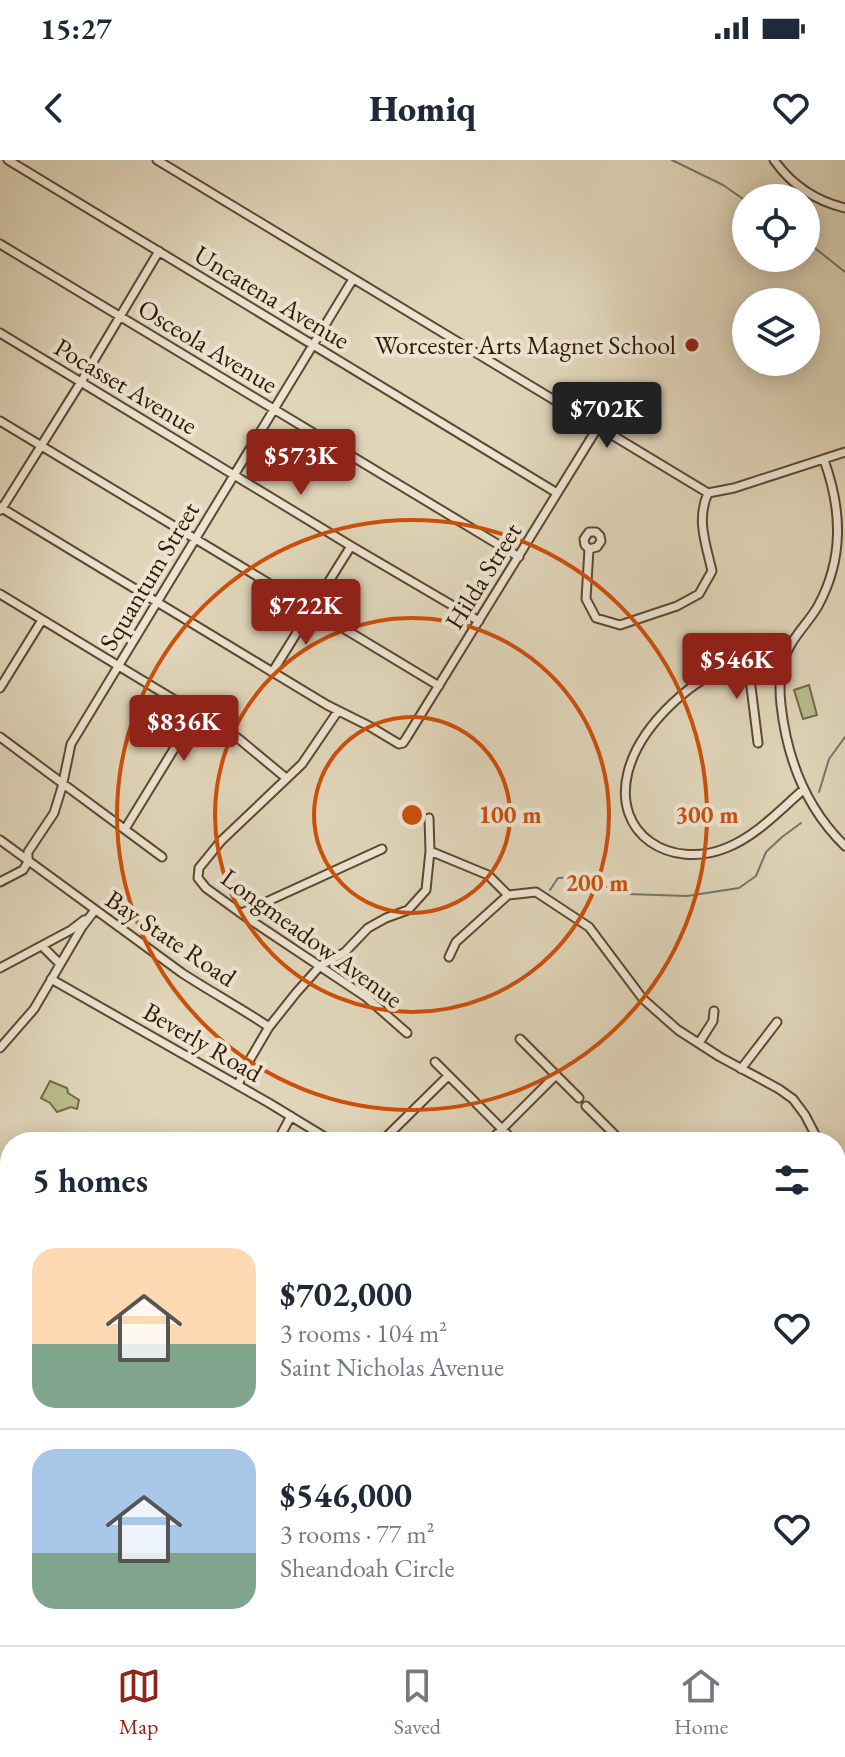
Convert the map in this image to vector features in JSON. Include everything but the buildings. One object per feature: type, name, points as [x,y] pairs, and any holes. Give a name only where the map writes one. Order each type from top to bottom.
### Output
[{"type":"street","name":"Uncatena Avenue","points":[[8,160],[557,493]]},
{"type":"street","points":[[157,160],[708,493],[754,482],[845,452]]},
{"type":"street","points":[[774,160],[809,194],[845,208]]},
{"type":"street","name":"Osceola Avenue","points":[[0,244],[519,557]]},
{"type":"street","points":[[0,594],[246,744],[286,778],[307,758],[338,711],[1,509],[159,251]]},
{"type":"street","name":"Squantum Street","points":[[28,862],[28,852],[54,813],[71,744],[353,279]]},
{"type":"street","name":"Pocasset Avenue","points":[[0,333],[479,621]]},
{"type":"street","points":[[0,421],[439,686]]},
{"type":"street","name":"Hilda Street","points":[[338,711],[399,744],[403,743],[598,427]]},
{"type":"street","points":[[824,460],[834,486],[838,534],[836,555],[822,598],[784,659],[780,682],[785,730],[803,790],[823,822],[845,846]]},
{"type":"street","points":[[589,549],[586,599],[596,618],[620,625],[677,606],[699,594],[712,571],[701,518],[708,493]]},
{"type":"street","points":[[273,671],[351,546]]},
{"type":"street","points":[[836,555],[845,559]]},
{"type":"street","points":[[0,688],[42,620]]},
{"type":"street","points":[[784,659],[751,660],[726,666],[676,699],[650,728],[637,749],[628,771],[625,795],[630,816],[647,840],[679,854],[723,850],[744,840],[803,790]]},
{"type":"street","points":[[751,660],[749,671],[758,743]]},
{"type":"street","points":[[125,829],[196,713]]},
{"type":"street","points":[[0,737],[162,857]]},
{"type":"street","name":"Longmeadow Avenue","points":[[286,778],[221,841],[199,868],[198,878],[206,888],[366,997],[407,1033]]},
{"type":"street","points":[[238,1085],[269,1027],[320,966],[345,952],[368,928],[408,910],[426,890],[429,818]]},
{"type":"street","name":"Bay State Road","points":[[0,840],[205,989],[239,1006],[269,1027]]},
{"type":"street","points":[[242,913],[382,849]]},
{"type":"street","points":[[430,851],[488,875],[508,895]]},
{"type":"street","points":[[0,882],[23,870],[28,862]]},
{"type":"street","points":[[449,957],[456,942],[508,895],[536,892],[589,927],[643,999],[678,1030],[793,1099],[814,1132]]},
{"type":"street","points":[[0,968],[71,930],[95,910]]},
{"type":"street","points":[[0,1048],[34,1009],[95,910]]},
{"type":"street","points":[[42,946],[60,964]]},
{"type":"street","name":"Beverly Road","points":[[51,979],[317,1132]]},
{"type":"street","points":[[699,1043],[713,1021],[714,1011]]},
{"type":"street","points":[[741,1069],[777,1022]]},
{"type":"street","points":[[520,1039],[579,1098]]},
{"type":"street","points":[[435,1062],[505,1132]]},
{"type":"street","points":[[499,1132],[556,1075]]},
{"type":"street","points":[[391,1132],[448,1076]]},
{"type":"street","points":[[586,1106],[612,1132]]},
{"type":"street","points":[[282,1132],[291,1116]]},
{"type":"green space","points":[[809,685],[817,715],[803,719],[794,690]]},
{"type":"green space","points":[[50,1081],[67,1088],[68,1093],[79,1100],[77,1109],[71,1107],[57,1112],[41,1098]]},
{"type":"waterway","points":[[672,160],[732,191]]},
{"type":"waterway","points":[[820,252],[845,272]]},
{"type":"waterway","points":[[819,792],[829,759],[845,737]]},
{"type":"waterway","points":[[550,890],[558,878],[577,877],[627,894],[687,896],[739,888],[756,876],[766,852],[801,823]]},
{"type":"place","name":"Worcester Arts Magnet School","points":[[692,345]]}]
